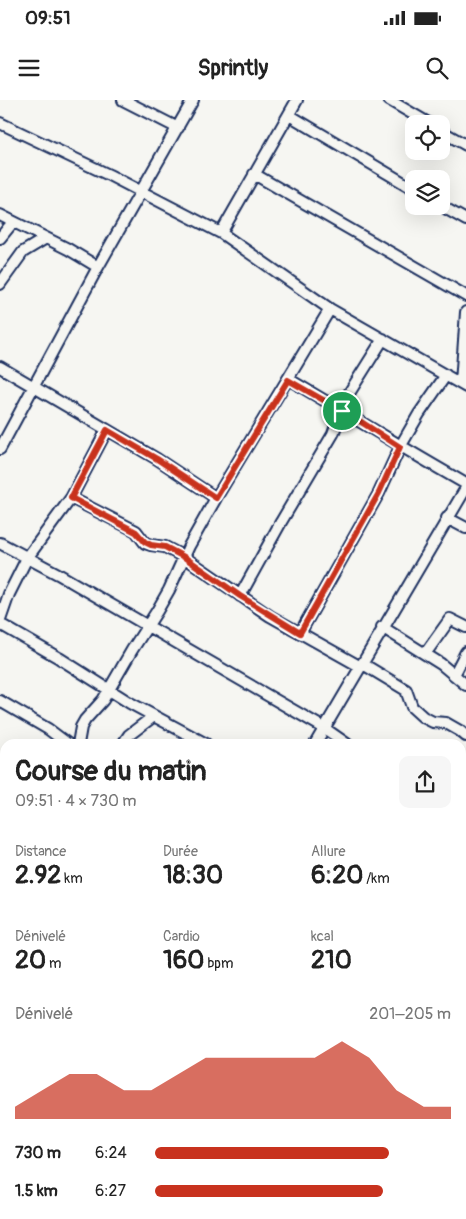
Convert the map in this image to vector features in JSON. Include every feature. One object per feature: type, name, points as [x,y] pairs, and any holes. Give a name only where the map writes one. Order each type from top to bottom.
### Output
[{"type":"street","points":[[123,100],[178,128]]},
{"type":"street","points":[[0,448],[98,267],[194,100]]},
{"type":"street","points":[[221,233],[297,100]]},
{"type":"street","points":[[389,100],[415,115]]},
{"type":"street","points":[[289,115],[405,184]]},
{"type":"street","points":[[0,123],[142,192],[221,233],[330,309],[463,385]]},
{"type":"street","points":[[450,136],[466,145]]},
{"type":"street","points":[[254,174],[466,296]]},
{"type":"street","points":[[450,211],[466,220]]},
{"type":"street","points":[[0,215],[98,267]]},
{"type":"street","points":[[0,238],[13,222]]},
{"type":"street","points":[[0,284],[23,252],[46,238]]},
{"type":"street","points":[[79,739],[81,727],[85,720],[103,700],[148,626],[169,590],[184,557],[216,498],[330,309]]},
{"type":"street","points":[[463,385],[466,312]]},
{"type":"street","points":[[240,596],[333,434],[346,398],[383,339]]},
{"type":"street","points":[[0,367],[157,459],[216,498]]},
{"type":"street","points":[[300,633],[379,493],[400,447],[419,414],[446,374]]},
{"type":"street","points":[[288,380],[466,484]]},
{"type":"street","points":[[107,430],[71,498],[28,558],[12,588],[0,622],[108,690],[197,739]]},
{"type":"street","points":[[318,739],[466,488]]},
{"type":"street","points":[[71,498],[136,532],[145,542],[165,547],[184,557],[240,596],[300,633],[406,690],[412,707],[423,717],[433,722],[446,723],[466,736]]},
{"type":"street","points":[[447,518],[466,528]]},
{"type":"street","points":[[0,543],[148,626],[340,739]]},
{"type":"street","points":[[425,654],[450,619],[466,627]]},
{"type":"street","points":[[382,628],[441,664],[466,686]]},
{"type":"street","points":[[454,675],[466,652]]},
{"type":"street","points":[[0,701],[61,739]]},
{"type":"street","points":[[127,739],[154,716]]},
{"type":"route","points":[[288,380],[342,411],[400,447],[379,493],[300,633],[270,616],[184,557],[165,547],[151,545],[143,541],[140,535],[129,527],[71,498],[107,430],[157,459],[216,498],[288,380]]}]
